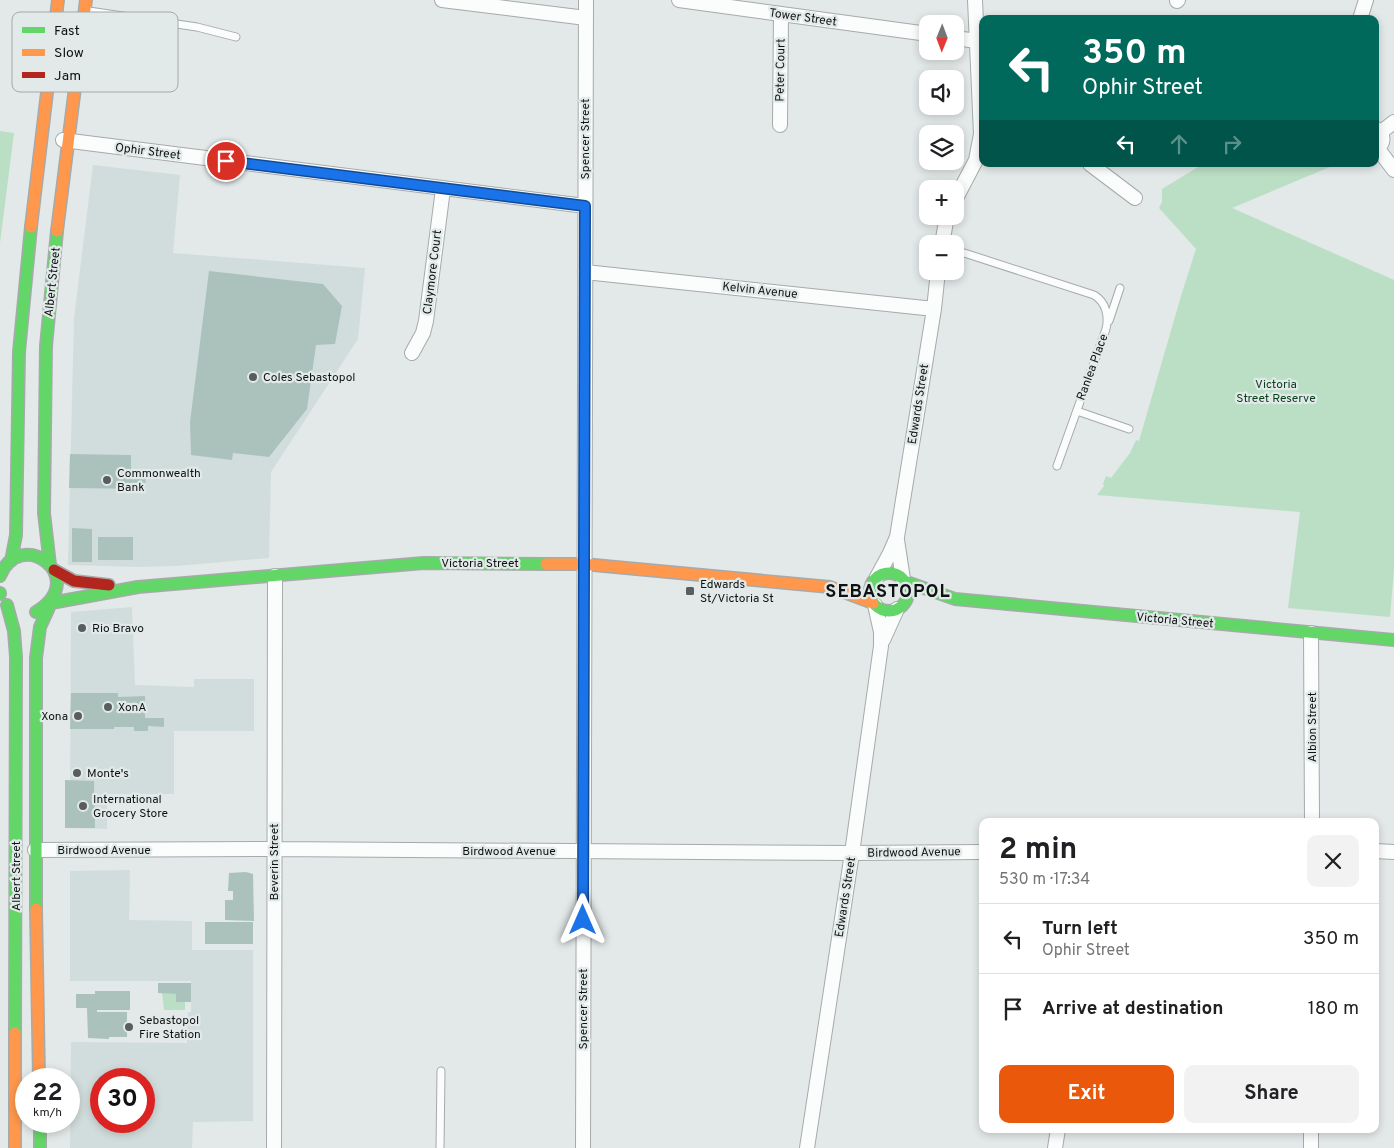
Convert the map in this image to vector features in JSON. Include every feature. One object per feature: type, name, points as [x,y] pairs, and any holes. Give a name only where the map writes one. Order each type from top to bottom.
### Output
[{"type":"main road","name":"Albert Street","points":[[5,561],[16,535],[19,352],[47,92]]},
{"type":"main road","name":"Albert Street","points":[[39,1068],[35,850],[36,647],[40,628],[55,597],[58,583],[47,546],[44,513],[46,346],[74,92]]},
{"type":"main road","name":"Victoria Street","points":[[5,561],[28,555],[40,557],[74,581],[138,587]]},
{"type":"main road","points":[[0,576],[5,566],[5,561]]},
{"type":"main road","name":"Victoria Street","points":[[7,605],[17,611],[30,613],[41,610],[51,603],[138,587],[424,563],[583,564],[822,586],[874,604]]},
{"type":"main road","points":[[890,573],[904,580],[908,590],[908,596],[904,604],[887,611],[874,604],[870,598],[870,589],[876,578],[890,573]]},
{"type":"main road","name":"Victoria Street","points":[[822,586],[876,578]]},
{"type":"main road","name":"Victoria Street","points":[[904,580],[931,592],[956,599],[1394,640]]},
{"type":"main road","name":"Albert Street","points":[[0,593],[7,605],[14,631],[16,657],[15,1148]]},
{"type":"main road","name":"Victoria Street","points":[[898,608],[922,602],[956,599]]},
{"type":"main road","points":[[40,1133],[40,1148]]},
{"type":"street","points":[[442,0],[586,18]]},
{"type":"street","name":"Spencer Street","points":[[583,1148],[583,564],[586,0]]},
{"type":"street","name":"Tower Street","points":[[680,0],[919,33]]},
{"type":"street","points":[[975,0],[979,78]]},
{"type":"street","points":[[1361,15],[1366,0]]},
{"type":"street","name":"Peter Court","points":[[780,125],[781,14]]},
{"type":"street","points":[[964,39],[977,41]]},
{"type":"street","points":[[1379,130],[1394,122]]},
{"type":"street","points":[[1379,132],[1383,142],[1379,146]]},
{"type":"street","name":"Ophir Street","points":[[41,137],[585,206]]},
{"type":"street","points":[[964,183],[976,160],[979,147]]},
{"type":"street","points":[[1379,152],[1394,170]]},
{"type":"street","points":[[1094,167],[1135,198]]},
{"type":"street","name":"Claymore Court","points":[[412,353],[423,333],[426,321],[442,189]]},
{"type":"street","name":"Kelvin Avenue","points":[[585,272],[934,309]]},
{"type":"street","name":"Edwards Street","points":[[876,578],[897,537],[937,280]]},
{"type":"street","name":"Edwards Street","points":[[897,537],[904,580]]},
{"type":"street","name":"Beverin Street","points":[[274,1148],[275,576]]},
{"type":"street","name":"Edwards Street","points":[[806,1148],[852,853],[881,646],[881,632],[874,604]]},
{"type":"street","name":"Edwards Street","points":[[881,646],[898,608]]},
{"type":"street","name":"Albion Street","points":[[1312,633],[1312,818]]},
{"type":"street","name":"Birdwood Avenue","points":[[35,850],[979,852]]},
{"type":"street","points":[[1379,852],[1394,852]]},
{"type":"street","points":[[1055,1148],[1057,1133]]},
{"type":"street","points":[[1311,1133],[1311,1148]]},
{"type":"lane","points":[[85,5],[119,12]]},
{"type":"lane","points":[[178,24],[236,37]]},
{"type":"lane","name":"Ranlea Place","points":[[964,253],[1096,297],[1108,313],[1106,329],[1057,466]]},
{"type":"lane","points":[[1106,329],[1120,288]]},
{"type":"lane","points":[[1077,410],[1129,429]]},
{"type":"lane","points":[[440,1148],[442,1071]]},
{"type":"shaded area","points":[[93,165],[180,175],[173,253],[365,268],[358,339],[271,472],[269,558],[176,566],[68,565],[74,318]]},
{"type":"shaded area","points":[[132,607],[135,685],[194,687],[194,679],[254,679],[254,731],[174,731],[174,794],[107,794],[107,829],[70,828],[71,612]]},
{"type":"shaded area","points":[[130,870],[129,920],[192,921],[192,950],[253,950],[253,1121],[193,1122],[192,1148],[70,1148],[70,1133],[80,1133],[80,1068],[71,1068],[71,1042],[187,1043],[188,1012],[191,1012],[191,981],[70,981],[70,871]]},
{"type":"green space","points":[[0,131],[14,133],[0,243]]},
{"type":"green space","name":"Victoria Street Reserve","points":[[1198,167],[1330,167],[1232,208],[1394,280],[1394,569],[1390,617],[1288,608],[1300,512],[1097,495],[1104,486],[1106,476],[1111,478],[1130,453],[1136,440],[1139,441],[1196,249],[1159,208],[1162,202],[1162,189]]},
{"type":"green space","points":[[162,993],[176,994],[176,1002],[185,1002],[185,1010],[164,1010]]},
{"type":"building","name":"Coles Sebastopol","points":[[209,271],[323,284],[342,306],[335,344],[316,345],[307,409],[269,457],[233,453],[232,460],[191,455],[190,422]]},
{"type":"building","points":[[70,454],[131,455],[131,472],[146,473],[145,489],[69,488]]},
{"type":"building","points":[[72,528],[92,529],[92,562],[72,562]]},
{"type":"building","points":[[98,537],[133,537],[133,560],[98,560]]},
{"type":"building","name":"XonA","points":[[71,693],[118,693],[118,697],[145,696],[145,718],[164,718],[164,727],[148,726],[148,731],[134,731],[134,727],[70,729]]},
{"type":"building","name":"International Grocery Store","points":[[65,780],[94,781],[95,828],[65,828]]},
{"type":"building","points":[[246,872],[253,874],[254,921],[225,920],[225,900],[233,900],[233,891],[228,891],[229,873]]},
{"type":"building","points":[[205,922],[253,922],[253,944],[205,944]]},
{"type":"building","points":[[158,983],[191,983],[191,1002],[176,1002],[176,994],[158,993]]},
{"type":"building","points":[[95,991],[130,991],[130,1010],[97,1010],[97,1012],[127,1012],[127,1037],[109,1037],[109,1039],[88,1038],[87,1008],[76,1008],[76,994],[95,994]]},
{"type":"traffic: fast","points":[[11,561],[16,535],[19,352],[31,227]]},
{"type":"traffic: fast","points":[[50,565],[44,513],[46,346],[57,231]]},
{"type":"traffic: fast","points":[[0,576],[10,562],[22,555],[35,556],[46,562],[54,572],[57,585],[51,599],[36,612]]},
{"type":"traffic: fast","points":[[51,603],[138,587],[424,563],[546,564]]},
{"type":"traffic: fast","points":[[889,573],[896,574],[902,579],[907,585],[908,592],[907,599],[902,605],[896,610],[889,611],[882,610],[876,605],[871,599],[870,592],[871,585],[876,579],[882,574],[889,573]]},
{"type":"traffic: fast","points":[[904,581],[955,599],[1394,640]]},
{"type":"traffic: fast","points":[[36,909],[36,658],[40,627],[51,603]]},
{"type":"traffic: fast","points":[[7,605],[14,631],[16,657],[15,1033]]},
{"type":"traffic: fast","points":[[40,1133],[40,1148]]},
{"type":"traffic: slow","points":[[57,12],[58,0]]},
{"type":"traffic: slow","points":[[84,12],[86,0]]},
{"type":"traffic: slow","points":[[31,227],[47,92]]},
{"type":"traffic: slow","points":[[57,231],[74,92]]},
{"type":"traffic: slow","points":[[546,564],[583,564],[830,587],[873,603]]},
{"type":"traffic: slow","points":[[36,909],[39,1068]]},
{"type":"traffic: slow","points":[[15,1033],[15,1148]]},
{"type":"traffic: jam","points":[[54,570],[74,581],[109,585]]},
{"type":"place","name":"Coles Sebastopol","points":[[253,377]]},
{"type":"place","name":"Commonwealth Bank","points":[[107,480]]},
{"type":"place","name":"Edwards St/Victoria St","points":[[690,591]]},
{"type":"place","name":"Rio Bravo","points":[[82,628]]},
{"type":"place","name":"XonA","points":[[108,707]]},
{"type":"place","name":"Xona","points":[[78,716]]},
{"type":"place","name":"Monte's","points":[[77,773]]},
{"type":"place","name":"International Grocery Store","points":[[83,806]]},
{"type":"place","name":"Sebastopol Fire Station","points":[[129,1027]]},
{"type":"district","name":"SEBASTOPOL","points":[[888,591]]},
{"type":"route","points":[[226,161],[585,206],[583,920]]}]
